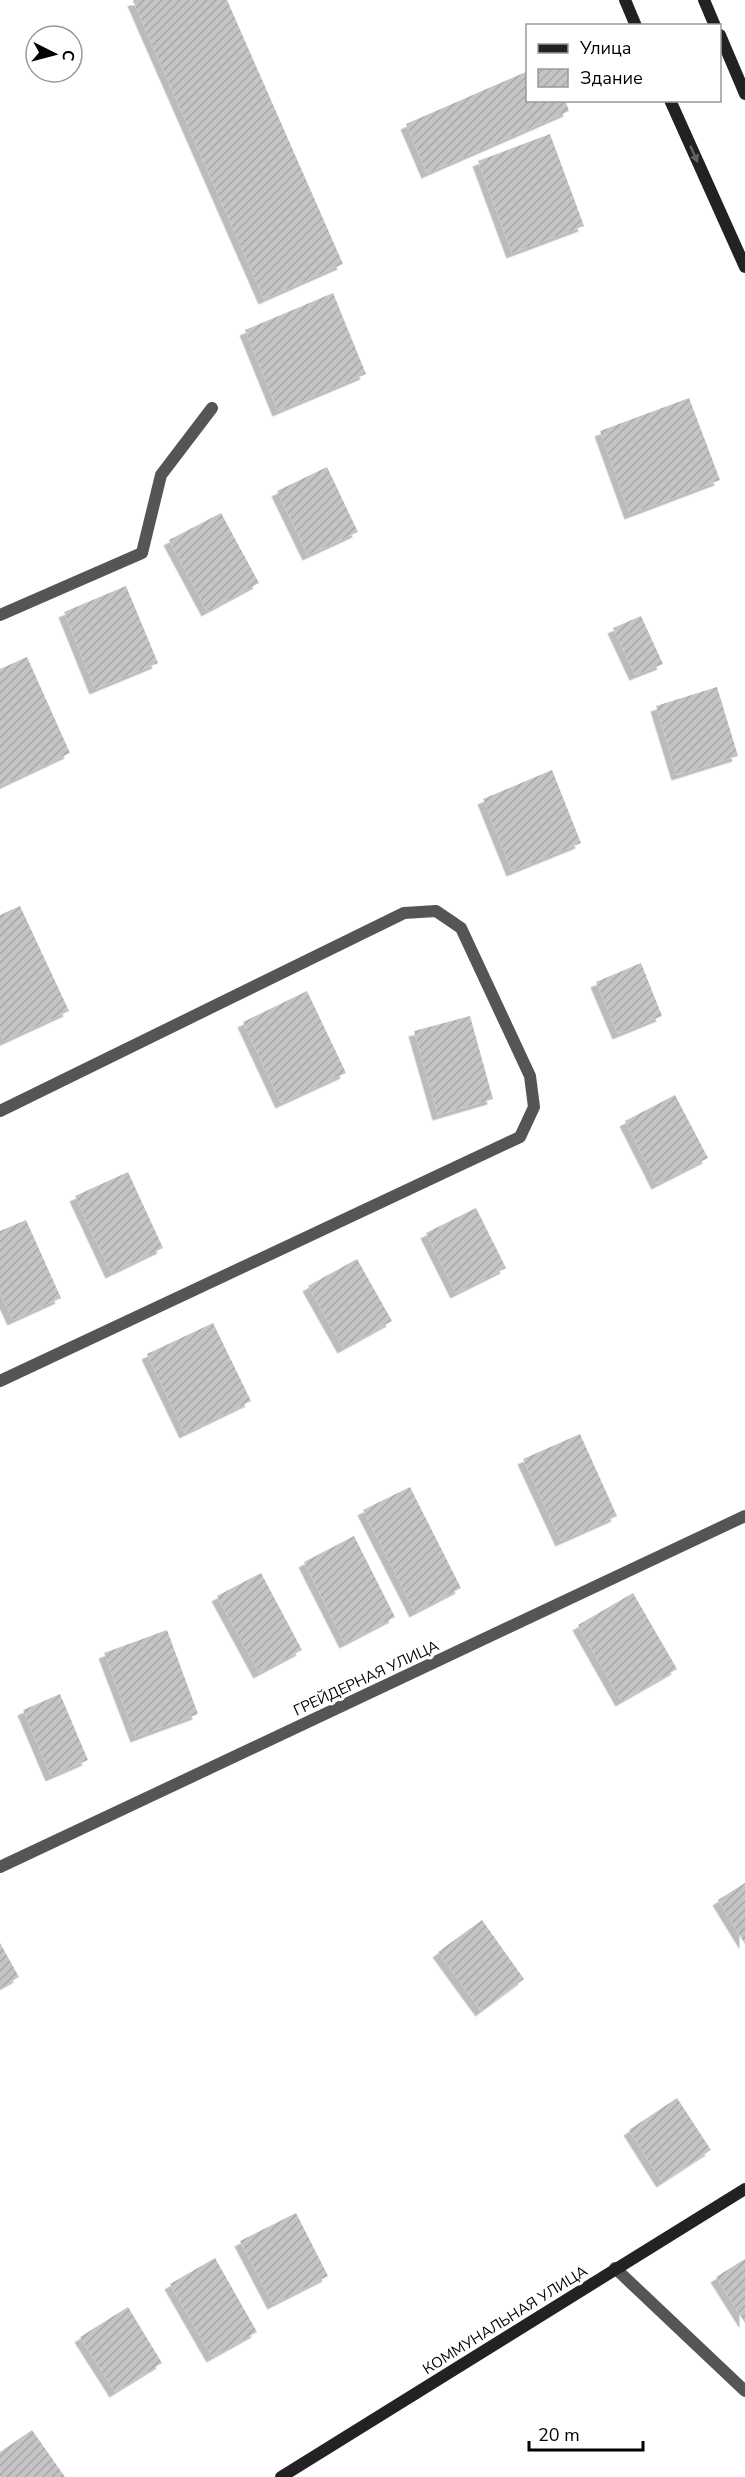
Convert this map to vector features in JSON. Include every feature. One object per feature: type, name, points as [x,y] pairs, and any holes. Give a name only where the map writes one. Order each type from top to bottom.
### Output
[{"type":"main road","points":[[625,0],[635,24]]},
{"type":"main road","points":[[704,0],[714,24]]},
{"type":"main road","points":[[721,37],[745,94]]},
{"type":"main road","points":[[671,102],[745,267]]},
{"type":"main road","name":"КОММУНАЛЬНАЯ УЛИЦА","points":[[281,2477],[745,2189]]},
{"type":"street","points":[[0,615],[142,553],[161,476],[212,408]]},
{"type":"street","points":[[0,1111],[404,913],[436,911],[461,928],[530,1076],[534,1107],[520,1137],[0,1381]]},
{"type":"street","name":"ГРЕЙДЕРНАЯ УЛИЦА","points":[[0,1867],[745,1516]]},
{"type":"street","points":[[615,2268],[745,2391]]},
{"type":"building","points":[[227,0],[343,264],[264,299],[133,1]]},
{"type":"building","points":[[526,72],[526,102],[566,102],[569,111],[427,173],[406,124]]},
{"type":"building","points":[[550,134],[584,226],[512,253],[478,161]]},
{"type":"building","points":[[333,293],[366,374],[278,411],[245,330]]},
{"type":"building","points":[[689,398],[720,480],[630,514],[600,431]]},
{"type":"building","points":[[327,467],[358,532],[308,555],[277,491]]},
{"type":"building","points":[[221,513],[259,583],[207,611],[169,540]]},
{"type":"building","points":[[126,586],[158,663],[95,689],[64,612]]},
{"type":"building","points":[[641,616],[663,664],[635,675],[613,628]]},
{"type":"building","points":[[27,657],[70,753],[0,786],[0,669]]},
{"type":"building","points":[[717,687],[738,756],[677,775],[656,706]]},
{"type":"building","points":[[552,770],[581,843],[512,871],[483,799]]},
{"type":"building","points":[[20,906],[69,1011],[4,1041],[0,1032],[0,915]]},
{"type":"building","points":[[641,963],[662,1016],[618,1034],[596,982]]},
{"type":"building","points":[[307,991],[346,1073],[281,1103],[243,1022]]},
{"type":"building","points":[[470,1016],[493,1099],[438,1115],[414,1031]]},
{"type":"building","points":[[675,1095],[708,1158],[657,1184],[625,1121]]},
{"type":"building","points":[[128,1172],[163,1248],[111,1273],[75,1196]]},
{"type":"building","points":[[476,1208],[506,1268],[456,1293],[426,1233]]},
{"type":"building","points":[[26,1220],[61,1298],[13,1320],[0,1292],[0,1231]]},
{"type":"building","points":[[357,1259],[392,1321],[343,1348],[308,1286]]},
{"type":"building","points":[[213,1323],[251,1401],[185,1433],[147,1354]]},
{"type":"building","points":[[580,1434],[617,1516],[561,1541],[523,1459]]},
{"type":"building","points":[[410,1487],[461,1588],[415,1612],[363,1510]]},
{"type":"building","points":[[354,1536],[395,1617],[345,1643],[304,1562]]},
{"type":"building","points":[[261,1573],[302,1650],[259,1673],[217,1596]]},
{"type":"building","points":[[633,1593],[677,1669],[621,1701],[578,1625]]},
{"type":"building","points":[[167,1630],[198,1714],[136,1737],[104,1653]]},
{"type":"building","points":[[60,1694],[88,1760],[51,1776],[23,1710]]},
{"type":"building","points":[[745,1883],[745,1944],[718,1900]]},
{"type":"building","points":[[482,1920],[524,1979],[481,2011],[438,1952]]},
{"type":"building","points":[[0,1943],[19,1977],[0,1988]]},
{"type":"building","points":[[677,2098],[711,2150],[662,2182],[629,2130]]},
{"type":"building","points":[[296,2213],[328,2276],[273,2304],[240,2241]]},
{"type":"building","points":[[215,2258],[257,2332],[212,2357],[170,2284]]},
{"type":"building","points":[[745,2259],[745,2323],[716,2277]]},
{"type":"building","points":[[128,2307],[162,2363],[115,2392],[80,2337]]},
{"type":"building","points":[[32,2430],[65,2477],[0,2477],[0,2452]]}]
